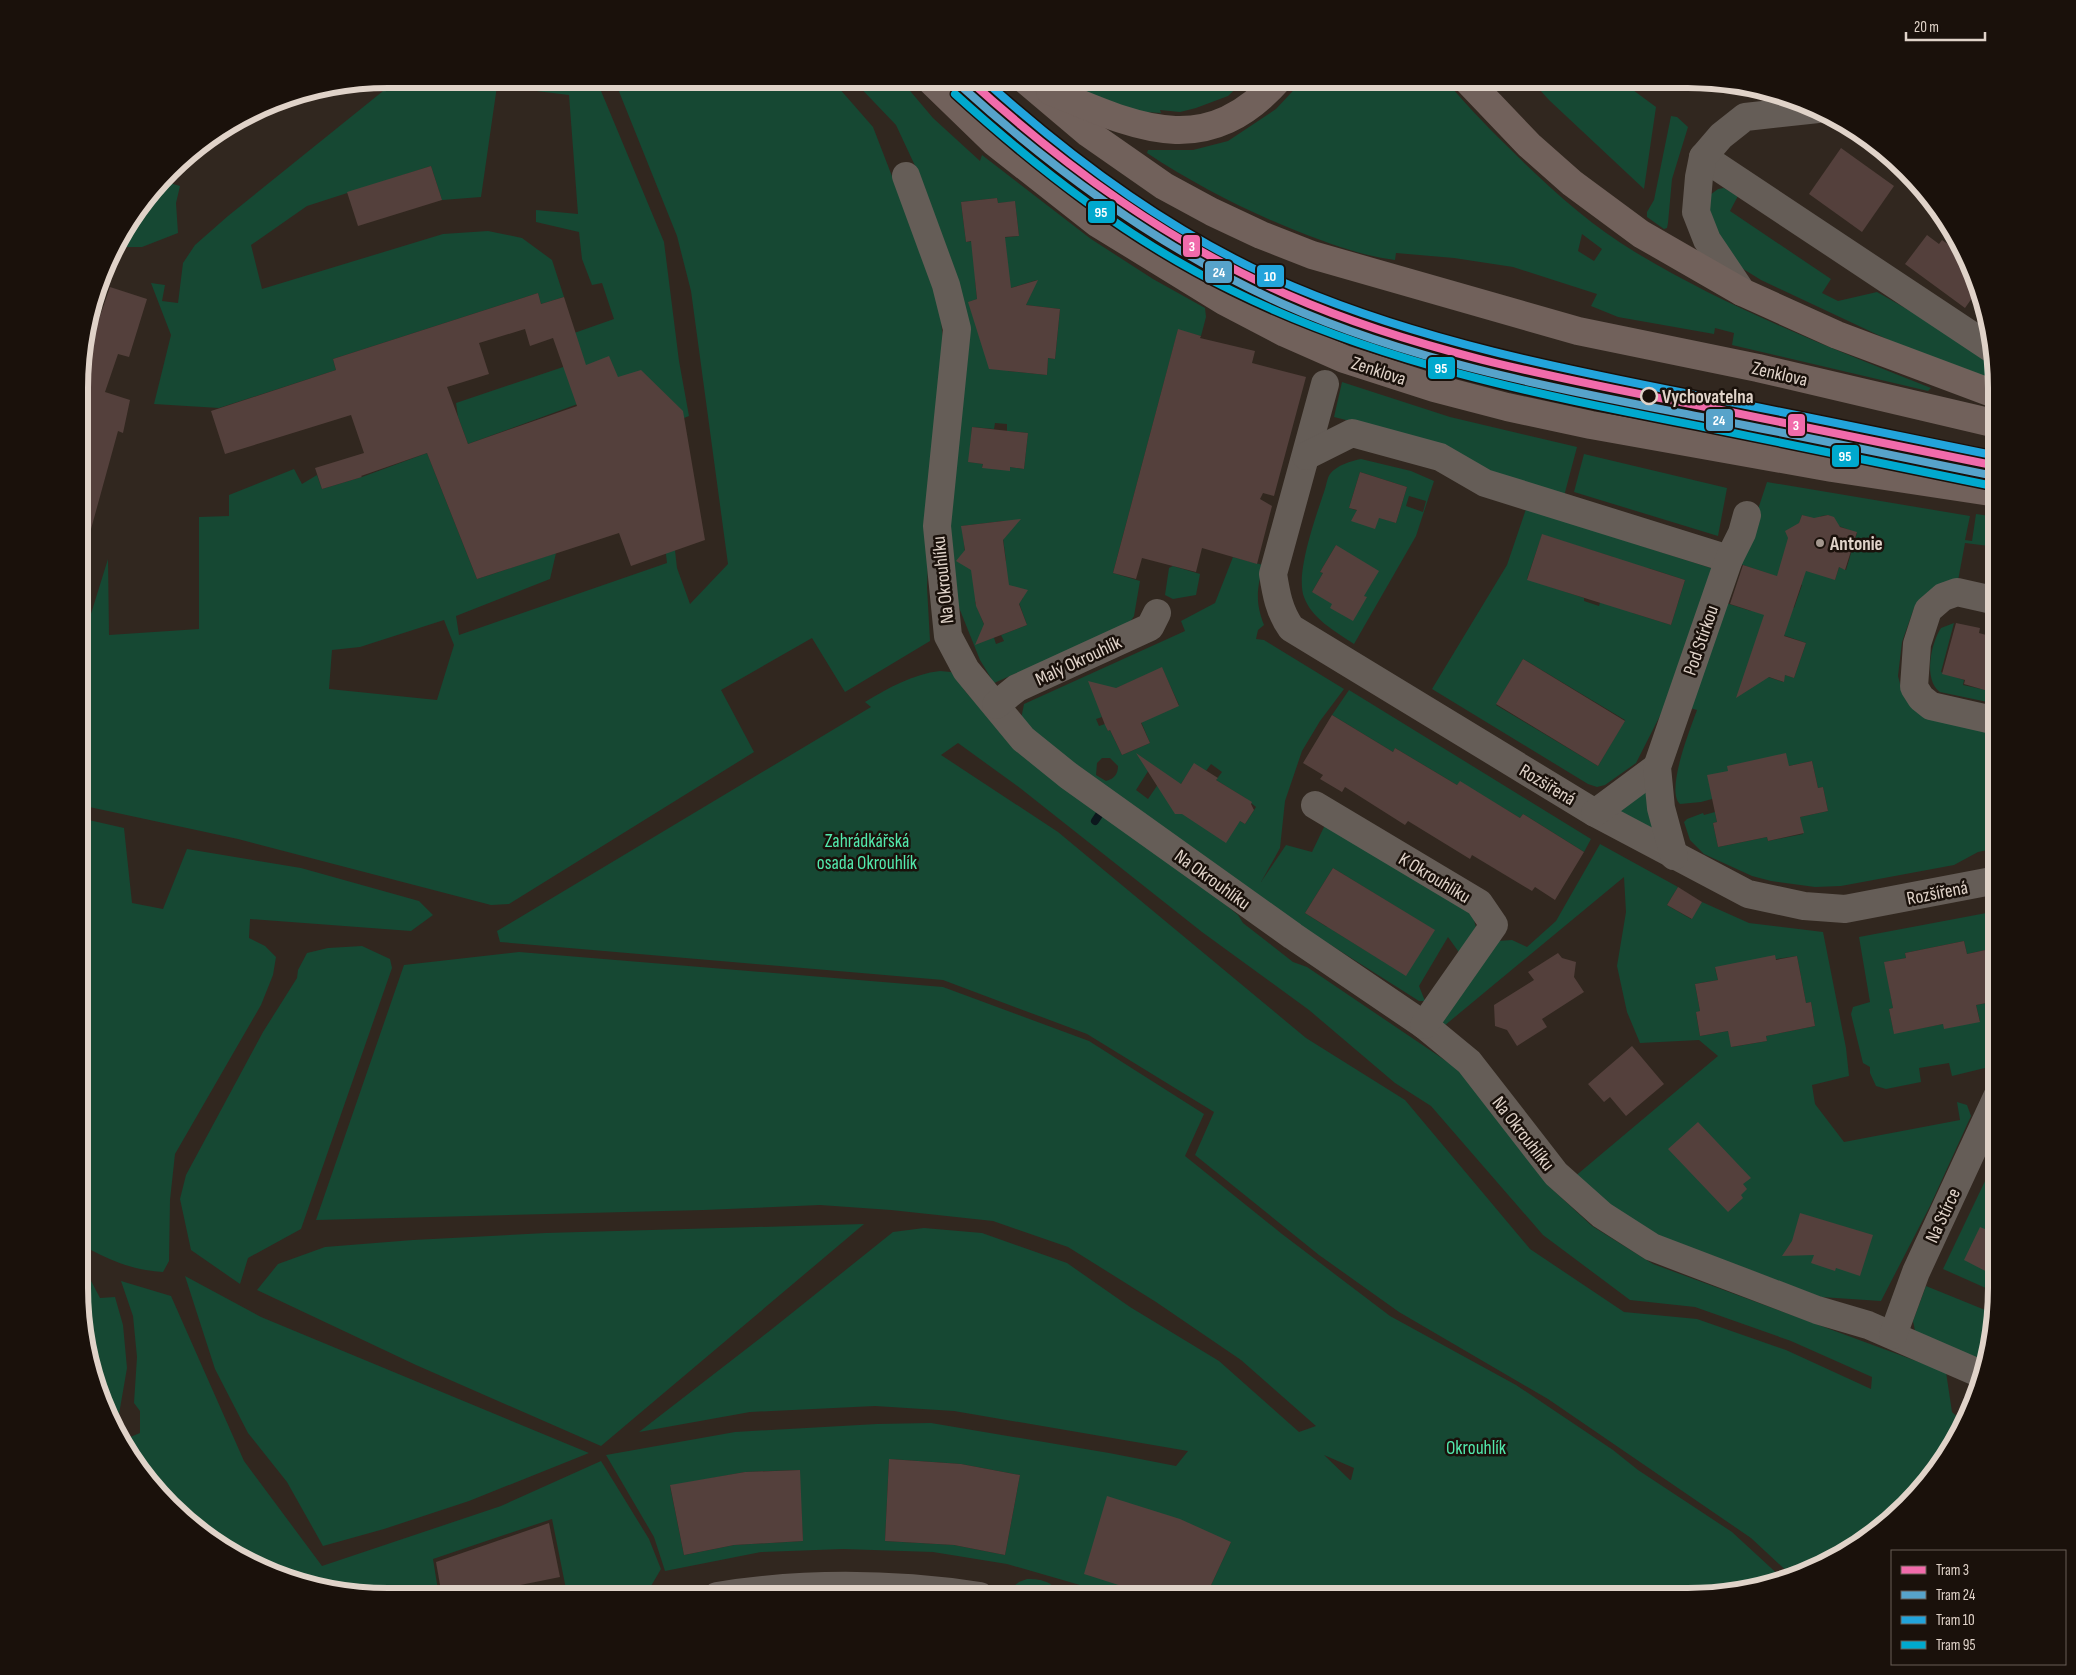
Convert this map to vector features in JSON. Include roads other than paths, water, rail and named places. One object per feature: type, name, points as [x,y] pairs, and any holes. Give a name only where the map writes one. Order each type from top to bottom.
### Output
[{"type":"main road","name":"Zenklova","points":[[938,88],[994,142],[1097,223],[1224,301],[1318,349],[1434,388],[1591,425],[1832,468],[1988,492]]},
{"type":"main road","name":"Zenklova","points":[[1035,88],[1088,133],[1164,186],[1212,212],[1261,235],[1312,255],[1578,331],[1767,370],[1988,422]]},
{"type":"main road","points":[[1045,88],[1137,125],[1170,131],[1201,129],[1225,120],[1247,108],[1271,88]]},
{"type":"main road","points":[[1475,88],[1529,145],[1606,210],[1641,234],[1742,292],[1837,335],[1988,392]]},
{"type":"street","points":[[1742,292],[1707,240],[1696,212],[1703,157],[1721,136],[1745,117],[1804,111]]},
{"type":"street","points":[[1703,157],[1985,345]]},
{"type":"street","name":"Na Okrouhlíku","points":[[906,176],[946,285],[957,328],[937,526],[948,636],[966,670],[1023,739],[1076,781],[1293,936],[1424,1025],[1469,1062],[1556,1174],[1602,1215],[1652,1247],[1817,1310],[1868,1325],[1976,1372]]},
{"type":"street","name":"Rozšířená","points":[[1325,384],[1273,574],[1277,598],[1284,619],[1290,628],[1595,812],[1748,894],[1812,907],[1845,909],[1988,882]]},
{"type":"street","points":[[1306,456],[1352,433],[1440,457],[1485,483],[1729,559]]},
{"type":"street","name":"Pod Stírkou","points":[[1674,856],[1662,808],[1657,767],[1729,559],[1742,533],[1747,516]]},
{"type":"street","points":[[1988,599],[1956,592],[1943,597],[1928,610],[1917,644],[1914,686],[1920,698],[1931,706],[1988,719]]},
{"type":"street","name":"Malý Okrouhlík","points":[[996,705],[1017,688],[1150,627],[1157,613]]},
{"type":"street","points":[[1595,812],[1657,767]]},
{"type":"street","name":"K Okrouhlíku","points":[[1315,805],[1479,903],[1494,925],[1424,1025]]},
{"type":"street","name":"Na Stírce","points":[[1893,1335],[1916,1272],[1988,1116]]},
{"type":"street","points":[[782,1588],[843,1585],[908,1588]]},
{"type":"waterway","points":[[1095,821],[1103,809],[1099,807]]},
{"type":"tram line","name":"24","points":[[963,88],[1035,150],[1113,208],[1196,260],[1239,283],[1334,325],[1438,359],[1492,373],[1599,397],[1988,475]]},
{"type":"tram line","name":"3","points":[[978,88],[1080,172],[1159,226],[1244,274],[1339,316],[1391,334],[1496,363],[1603,387],[1988,464]]},
{"type":"tram line","name":"10","points":[[993,88],[1092,169],[1169,222],[1251,267],[1294,287],[1345,307],[1397,325],[1502,354],[1608,378],[1988,454]]},
{"type":"tram line","name":"95","points":[[955,94],[1052,176],[1086,202],[1157,249],[1231,290],[1288,316],[1346,339],[1465,375],[1526,390],[1988,485]]},
{"type":"place","name":"Vychovatelna","points":[[1649,396]]},
{"type":"place","name":"Antonie","points":[[1820,543]]},
{"type":"park label","name":"Zahrádkářská osada Okrouhlík","points":[[867,851]]},
{"type":"park label","name":"Okrouhlík","points":[[1476,1447]]}]
